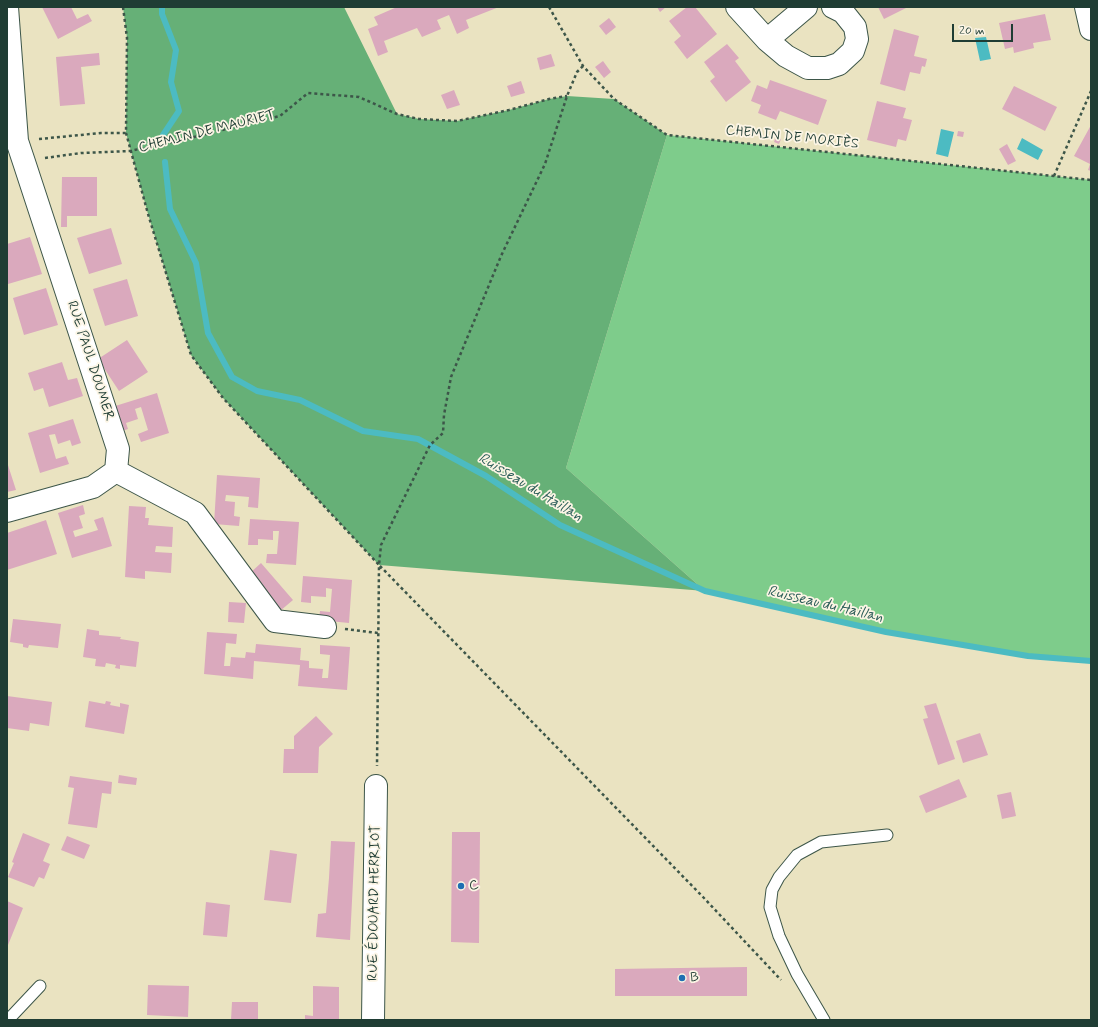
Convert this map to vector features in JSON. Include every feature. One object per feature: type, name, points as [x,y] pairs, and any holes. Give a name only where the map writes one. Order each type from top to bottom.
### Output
[{"type":"street","name":"RUE PAUL DOUMER","points":[[7,7],[12,142],[24,162],[118,449],[116,471]]},
{"type":"street","points":[[736,7],[767,40],[786,56],[808,68],[827,68],[839,64],[853,51],[857,39],[855,27],[843,12],[833,7]]},
{"type":"street","points":[[767,40],[806,7]]},
{"type":"street","points":[[1086,7],[1091,29]]},
{"type":"street","points":[[7,511],[93,487],[116,471],[196,512],[275,621],[325,627]]},
{"type":"street","name":"RUE ÉDOUARD HERRIOT","points":[[373,1020],[376,786]]},
{"type":"lane","points":[[824,1020],[797,974],[779,936],[770,907],[772,890],[779,877],[798,855],[821,842],[887,835]]},
{"type":"lane","points":[[8,1020],[40,986]]},
{"type":"path","points":[[123,7],[127,38],[126,133],[148,214],[191,355],[223,398],[379,565],[703,897],[782,981]]},
{"type":"path","name":"CHEMIN DE MORIÈS","points":[[549,7],[583,66],[614,99],[667,135],[1091,180]]},
{"type":"path","points":[[376,786],[379,565],[381,545],[430,445],[443,433],[444,415],[451,376],[501,256],[545,164],[567,96],[577,72],[583,66]]},
{"type":"path","points":[[1054,176],[1091,91]]},
{"type":"path","name":"CHEMIN DE MAURIET","points":[[24,162],[81,153],[130,151],[190,138],[280,116],[308,93],[359,97],[397,114],[419,119],[456,121],[567,96]]},
{"type":"path","points":[[12,142],[101,133],[126,133]]},
{"type":"path","points":[[325,627],[378,633]]},
{"type":"green space","points":[[123,7],[344,7],[397,114],[419,119],[457,121],[567,96],[614,99],[667,135],[566,468],[705,591],[379,565],[223,398],[191,355],[148,214],[126,133],[127,38]]},
{"type":"green space","points":[[667,135],[1091,180],[1091,661],[1028,656],[886,632],[705,591],[566,468]]},
{"type":"water","points":[[986,37],[991,59],[980,61],[975,38]]},
{"type":"water","points":[[941,129],[954,132],[948,157],[936,154]]},
{"type":"water","points":[[1022,138],[1043,150],[1038,160],[1017,149]]},
{"type":"building","points":[[42,7],[71,7],[77,19],[88,14],[92,21],[58,39]]},
{"type":"building","points":[[397,7],[499,7],[466,20],[469,28],[457,34],[449,15],[437,20],[441,29],[422,37],[417,28],[384,41],[388,52],[378,56],[368,29],[378,25],[374,17]]},
{"type":"building","points":[[657,7],[666,7],[660,12]]},
{"type":"building","points":[[687,7],[695,7],[717,34],[687,59],[674,42],[681,36],[669,21]]},
{"type":"building","points":[[878,7],[908,7],[884,19]]},
{"type":"building","points":[[1045,14],[1051,40],[1033,43],[1034,48],[1014,53],[1013,47],[1005,49],[999,23]]},
{"type":"building","points":[[609,18],[616,27],[606,35],[599,26]]},
{"type":"building","points":[[894,29],[919,36],[914,56],[927,59],[925,67],[922,66],[920,74],[910,72],[905,91],[880,84]]},
{"type":"building","points":[[727,44],[739,58],[735,61],[751,82],[726,102],[710,81],[715,77],[704,62]]},
{"type":"building","points":[[99,53],[100,65],[81,67],[85,104],[60,106],[56,57]]},
{"type":"building","points":[[551,54],[555,66],[540,70],[537,58]]},
{"type":"building","points":[[603,61],[611,72],[604,78],[595,67]]},
{"type":"building","points":[[770,80],[827,100],[818,125],[780,111],[776,120],[758,113],[761,105],[751,101],[757,85],[767,89]]},
{"type":"building","points":[[521,81],[525,93],[511,97],[507,86]]},
{"type":"building","points":[[1014,86],[1057,107],[1045,131],[1002,109]]},
{"type":"building","points":[[454,90],[460,105],[447,109],[441,95]]},
{"type":"building","points":[[877,101],[906,108],[903,118],[912,120],[906,141],[898,139],[896,147],[867,140]]},
{"type":"building","points":[[1091,125],[1091,171],[1088,170],[1090,164],[1074,156]]},
{"type":"building","points":[[958,131],[964,132],[963,137],[957,136]]},
{"type":"building","points":[[776,137],[781,139],[779,144],[774,142]]},
{"type":"building","points":[[1007,144],[1016,161],[1008,165],[999,149]]},
{"type":"building","points":[[62,177],[97,177],[97,216],[67,216],[67,227],[61,227]]},
{"type":"building","points":[[111,228],[122,264],[89,274],[77,238]]},
{"type":"building","points":[[30,237],[42,274],[8,284],[7,244]]},
{"type":"building","points":[[127,279],[138,316],[105,326],[93,289]]},
{"type":"building","points":[[46,288],[58,325],[24,335],[13,298]]},
{"type":"building","points":[[127,340],[148,372],[119,391],[98,359]]},
{"type":"building","points":[[62,362],[68,380],[77,378],[83,396],[49,407],[43,388],[34,391],[28,373]]},
{"type":"building","points":[[157,393],[169,433],[141,442],[138,434],[148,430],[141,407],[135,409],[138,419],[126,423],[128,429],[119,432],[112,407]]},
{"type":"building","points":[[73,419],[81,443],[72,446],[70,440],[58,444],[55,434],[49,435],[56,459],[66,456],[69,464],[40,473],[28,433]]},
{"type":"building","points":[[7,462],[16,490],[7,492]]},
{"type":"building","points":[[217,475],[260,478],[258,508],[248,507],[249,497],[226,495],[225,501],[235,502],[234,516],[240,517],[239,526],[214,524]]},
{"type":"building","points":[[83,505],[85,514],[79,516],[83,528],[73,531],[75,537],[98,530],[94,520],[103,517],[112,546],[72,558],[58,513]]},
{"type":"building","points":[[129,506],[146,507],[145,518],[149,518],[148,525],[173,527],[172,547],[156,546],[155,552],[172,553],[171,573],[145,571],[145,579],[125,577]]},
{"type":"building","points":[[250,519],[299,522],[296,565],[266,563],[267,554],[277,554],[279,531],[273,531],[273,540],[258,539],[258,545],[248,545]]},
{"type":"building","points":[[46,520],[57,554],[7,570],[7,533]]},
{"type":"building","points":[[261,563],[293,600],[280,611],[249,574]]},
{"type":"building","points":[[303,576],[352,580],[349,623],[319,620],[320,611],[330,612],[332,589],[326,588],[326,597],[311,596],[311,603],[301,602]]},
{"type":"building","points":[[229,602],[246,603],[244,623],[228,622]]},
{"type":"building","points":[[13,619],[61,624],[58,648],[29,645],[28,648],[23,647],[23,644],[10,642]]},
{"type":"building","points":[[87,629],[99,631],[99,635],[121,637],[120,639],[139,642],[136,667],[120,665],[120,669],[115,668],[116,665],[106,663],[105,667],[95,666],[96,659],[83,657]]},
{"type":"building","points":[[207,632],[237,634],[236,644],[226,643],[224,666],[230,666],[231,657],[245,658],[246,652],[255,653],[256,644],[301,648],[300,660],[309,661],[309,668],[323,669],[322,678],[328,678],[330,655],[320,654],[320,645],[350,647],[347,690],[298,686],[300,665],[254,661],[253,679],[204,674]]},
{"type":"building","points":[[7,696],[52,702],[49,726],[30,723],[29,731],[7,728]]},
{"type":"building","points":[[89,701],[105,704],[106,701],[111,702],[110,705],[120,707],[120,703],[129,705],[124,734],[85,727]]},
{"type":"building","points":[[936,703],[955,759],[938,765],[923,719],[928,718],[924,706]]},
{"type":"building","points":[[316,716],[333,734],[319,747],[318,773],[283,773],[284,749],[294,749],[294,736]]},
{"type":"building","points":[[980,733],[988,755],[963,763],[956,741]]},
{"type":"building","points":[[119,775],[137,778],[136,785],[118,783]]},
{"type":"building","points":[[70,776],[112,782],[111,794],[102,793],[97,828],[68,824],[74,788],[68,787]]},
{"type":"building","points":[[959,779],[967,797],[926,813],[919,796]]},
{"type":"building","points":[[1011,792],[1016,816],[1002,819],[997,795]]},
{"type":"building","name":"C","points":[[452,832],[480,832],[479,943],[451,942]]},
{"type":"building","points":[[23,833],[50,844],[43,861],[50,864],[44,879],[39,877],[34,887],[8,877]]},
{"type":"building","points":[[67,836],[90,845],[84,859],[61,850]]},
{"type":"building","points":[[331,841],[355,842],[350,940],[316,937],[318,914],[326,913]]},
{"type":"building","points":[[270,850],[297,854],[291,903],[264,900]]},
{"type":"building","points":[[7,901],[23,908],[8,945],[7,945]]},
{"type":"building","points":[[206,902],[230,905],[227,937],[203,935]]},
{"type":"building","points":[[747,967],[747,996],[615,996],[615,969]]},
{"type":"building","points":[[148,985],[189,986],[188,1017],[147,1015]]},
{"type":"building","points":[[313,986],[339,987],[339,1020],[305,1020],[305,1015],[313,1016]]},
{"type":"building","points":[[232,1002],[258,1002],[258,1020],[231,1020]]},
{"type":"waterway","name":"Ruisseau du Haillan","points":[[162,7],[162,14],[176,50],[171,82],[179,111],[163,135]]},
{"type":"waterway","name":"Ruisseau du Haillan","points":[[165,162],[170,209],[196,263],[208,333],[232,377],[257,391],[300,400],[363,431],[418,439],[486,476],[560,525],[705,591],[886,632],[1028,656],[1091,661]]},
{"type":"place","name":"C","points":[[461,886]]},
{"type":"place","name":"B","points":[[682,978]]}]
